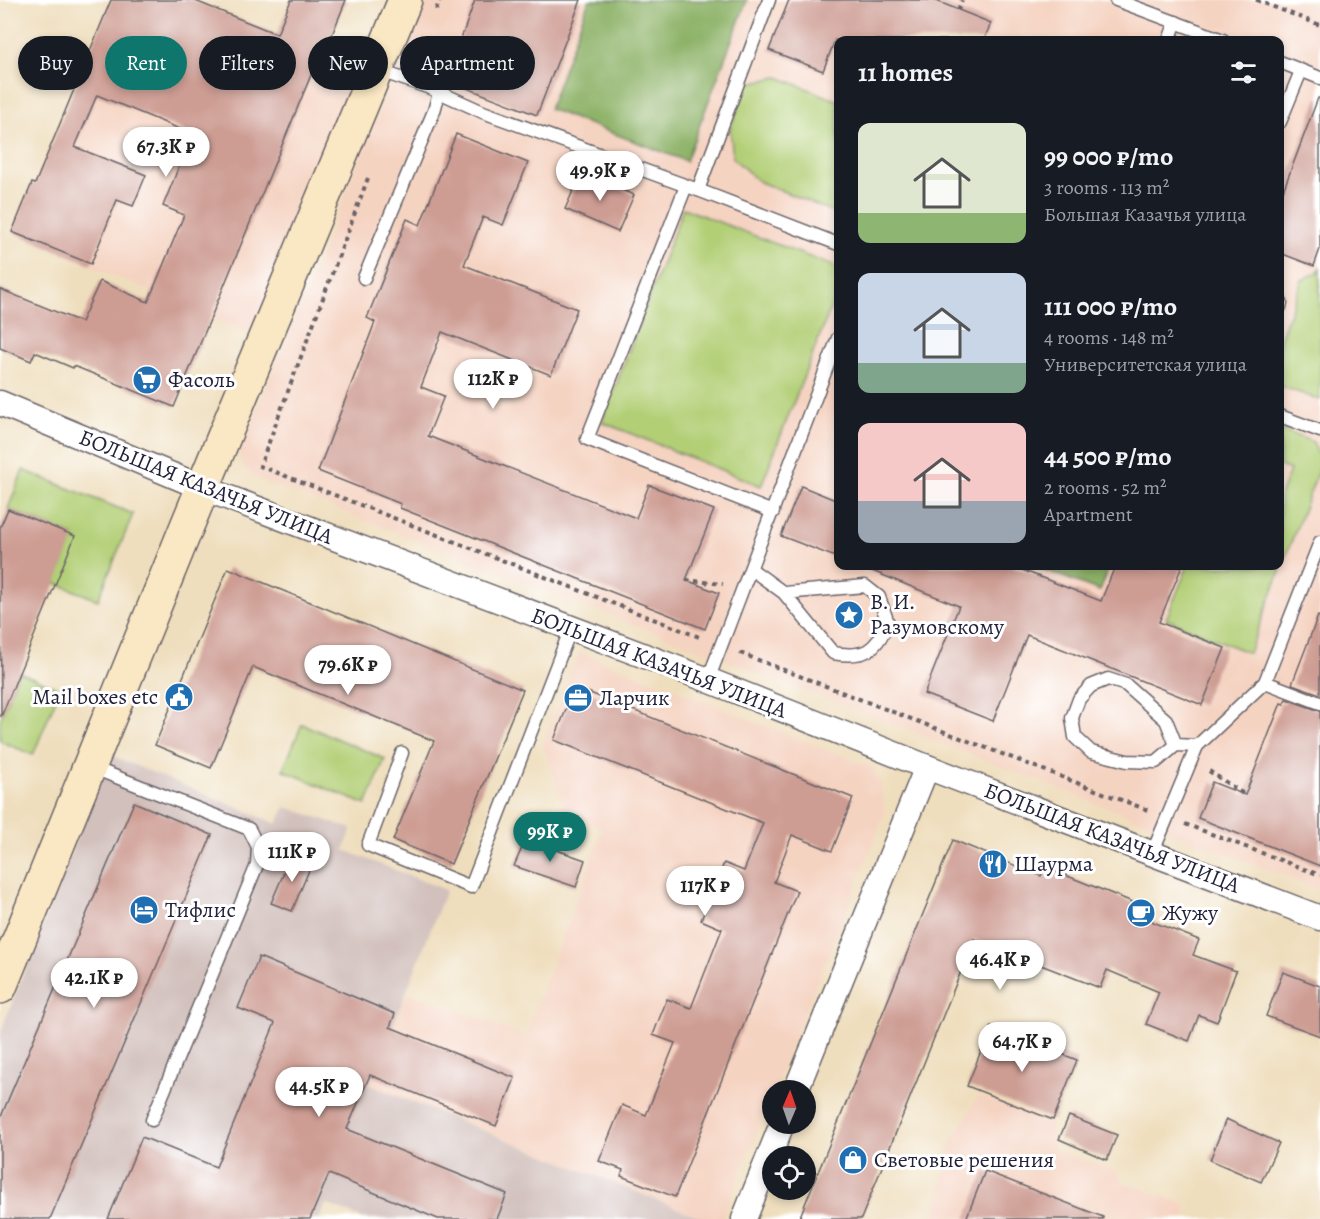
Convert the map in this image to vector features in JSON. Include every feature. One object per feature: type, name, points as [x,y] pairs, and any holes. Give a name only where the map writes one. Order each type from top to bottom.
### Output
[{"type":"main road","points":[[388,41],[405,0]]},
{"type":"main road","points":[[0,987],[368,90]]},
{"type":"street","name":"БОЛЬШАЯ КАЗАЧЬЯ УЛИЦА","points":[[0,403],[203,488],[1320,918]]},
{"type":"street","points":[[800,1080],[927,767]]},
{"type":"street","points":[[744,1219],[778,1134]]},
{"type":"lane","points":[[769,0],[587,439],[773,512]]},
{"type":"lane","points":[[1116,0],[1213,36]]},
{"type":"lane","points":[[1171,36],[1176,22]]},
{"type":"lane","points":[[1284,64],[1320,78]]},
{"type":"lane","points":[[1284,112],[1301,71]]},
{"type":"lane","points":[[388,74],[834,242]]},
{"type":"lane","points":[[364,278],[434,111],[439,93]]},
{"type":"lane","points":[[708,681],[834,349]]},
{"type":"lane","points":[[1284,417],[1320,430]]},
{"type":"lane","points":[[1152,854],[1197,746],[1265,681],[1320,542]]},
{"type":"lane","points":[[751,569],[784,593],[833,653],[849,656],[868,652],[880,639],[888,623],[879,597],[865,586],[784,593]]},
{"type":"lane","points":[[402,753],[368,845],[471,886],[571,628]]},
{"type":"lane","points":[[1176,745],[1166,720],[1126,685],[1108,679],[1091,686],[1079,699],[1072,718],[1075,737],[1092,752],[1127,761],[1156,762],[1176,745],[1197,746]]},
{"type":"lane","points":[[1265,681],[1320,703]]},
{"type":"lane","points":[[90,766],[249,829],[258,847],[257,865],[152,1120]]},
{"type":"path","points":[[958,10],[962,0]]},
{"type":"path","points":[[1256,0],[1320,25]]},
{"type":"path","points":[[369,175],[260,466],[721,646],[1320,875]]},
{"type":"path","points":[[686,580],[745,586]]},
{"type":"path","points":[[1191,759],[1245,795]]},
{"type":"shaded area","points":[[111,0],[193,0],[282,36],[199,36],[199,90],[296,90],[296,42],[308,46],[308,90],[350,90],[250,334],[38,243],[64,179],[41,169],[74,90],[93,90],[93,43]]},
{"type":"shaded area","points":[[425,0],[1299,0],[1320,8],[1320,890],[258,479],[244,468],[239,454],[400,61],[400,90],[535,90],[535,36],[410,36]]},
{"type":"shaded area","points":[[579,652],[873,768],[882,787],[885,814],[778,1080],[762,1080],[762,1120],[722,1219],[704,1219],[370,1085],[408,992],[525,1036],[603,828],[565,811],[543,744]]},
{"type":"shaded area","points":[[110,755],[277,824],[286,807],[352,829],[344,850],[446,890],[370,1085],[704,1219],[364,1219],[326,1204],[319,1219],[0,1219],[0,1033]]},
{"type":"shaded area","points":[[979,1095],[1050,1122],[1054,1150],[1116,1171],[1125,1183],[1188,1205],[1183,1219],[934,1219],[951,1143]]},
{"type":"green space","points":[[589,0],[747,0],[686,161],[549,109]]},
{"type":"green space","points":[[778,77],[834,99],[834,212],[758,181],[733,158],[730,128],[749,83]]},
{"type":"green space","points":[[683,208],[834,266],[834,299],[761,486],[602,422]]},
{"type":"green space","points":[[1320,266],[1320,400],[1284,387],[1284,328],[1302,280],[1318,272]]},
{"type":"green space","points":[[1284,431],[1313,442],[1320,459],[1320,466],[1284,561],[1284,486],[1290,470],[1284,468]]},
{"type":"green space","points":[[23,470],[133,514],[98,600],[55,583],[74,536],[8,509]]},
{"type":"green space","points":[[1045,570],[1108,570],[1100,591]]},
{"type":"green space","points":[[1186,570],[1281,570],[1249,653],[1166,619]]},
{"type":"green space","points":[[19,672],[60,689],[33,755],[0,741],[0,720]]},
{"type":"green space","points":[[302,724],[385,759],[366,805],[283,770]]},
{"type":"building","points":[[111,0],[193,0],[277,34],[291,0],[346,0],[331,36],[308,36],[308,82],[174,407],[35,352],[31,361],[0,348],[0,289],[81,322],[100,281],[148,302],[184,215],[163,206],[192,134],[97,95],[75,147],[146,175],[133,206],[117,200],[91,264],[12,232],[32,183],[35,184],[74,90],[93,90],[93,44]]},
{"type":"building","points":[[475,0],[581,0],[537,115],[472,90],[535,90],[535,36],[462,36]]},
{"type":"building","points":[[789,0],[934,0],[991,23],[986,36],[834,36],[834,43],[823,71],[769,50]]},
{"type":"building","points":[[1318,98],[1320,98],[1320,249],[1314,266],[1284,255],[1284,188]]},
{"type":"building","points":[[456,134],[528,163],[503,225],[483,217],[464,265],[577,309],[551,375],[442,332],[421,387],[444,396],[428,436],[636,518],[649,485],[714,510],[686,580],[719,593],[705,629],[400,508],[401,504],[318,471],[375,322],[367,318],[407,219],[420,225]]},
{"type":"building","points":[[581,173],[634,195],[618,232],[565,209]]},
{"type":"building","points":[[801,486],[834,499],[834,556],[781,536]]},
{"type":"building","points":[[8,509],[75,536],[1,717],[0,528]]},
{"type":"building","points":[[228,568],[523,690],[451,864],[393,840],[434,741],[253,667],[211,768],[155,745]]},
{"type":"building","points":[[870,570],[1022,570],[1101,601],[1113,570],[1180,570],[1159,622],[1225,648],[1202,705],[1027,635],[993,721],[924,694],[959,606]]},
{"type":"building","points":[[1318,616],[1320,617],[1320,694],[1292,684]]},
{"type":"building","points":[[575,687],[853,798],[832,851],[792,835],[774,882],[797,891],[675,1197],[621,1176],[623,1170],[599,1161],[622,1105],[646,1115],[675,1043],[653,1035],[667,999],[691,1008],[722,929],[701,920],[724,863],[744,871],[763,823],[554,740]]},
{"type":"building","points":[[1286,699],[1320,711],[1320,866],[1198,818],[1212,782],[1245,795],[1281,703],[1284,704]]},
{"type":"building","points":[[134,802],[212,835],[50,1219],[0,1219],[0,1119]]},
{"type":"building","points":[[526,839],[585,860],[576,887],[514,866]]},
{"type":"building","points":[[953,840],[1041,876],[1045,867],[1135,903],[1147,910],[1153,922],[1199,940],[1193,955],[1236,971],[1217,1022],[1199,1015],[1189,1041],[1146,1024],[1159,992],[1107,970],[1100,988],[974,939],[861,1219],[799,1219],[807,1200],[816,1200],[816,1177]]},
{"type":"building","points":[[292,854],[312,863],[292,911],[271,903]]},
{"type":"building","points":[[259,957],[395,1014],[390,1027],[515,1078],[496,1126],[370,1075],[347,1129],[507,1194],[497,1219],[438,1219],[329,1174],[310,1219],[108,1219],[142,1137],[216,1167],[275,1023],[238,1008]]},
{"type":"building","points":[[1283,972],[1320,986],[1320,1036],[1266,1016]]},
{"type":"building","points":[[991,1026],[1077,1060],[1053,1120],[967,1086]]},
{"type":"building","points":[[1069,1116],[1117,1135],[1107,1160],[1059,1139]]},
{"type":"building","points":[[1226,1119],[1279,1143],[1261,1182],[1210,1160]]},
{"type":"building","points":[[985,1171],[1103,1217],[1103,1219],[966,1219]]},
{"type":"place","name":"Фасоль","points":[[147,380]]},
{"type":"place","name":"В. И. Разумовскому","points":[[849,615]]},
{"type":"place","name":"Mail boxes etc","points":[[179,697]]},
{"type":"place","name":"Ларчик","points":[[578,698]]},
{"type":"place","name":"Шаурма","points":[[993,864]]},
{"type":"place","name":"Тифлис","points":[[144,910]]},
{"type":"place","name":"Жужу","points":[[1141,913]]},
{"type":"place","name":"Световые решения","points":[[853,1160]]}]
